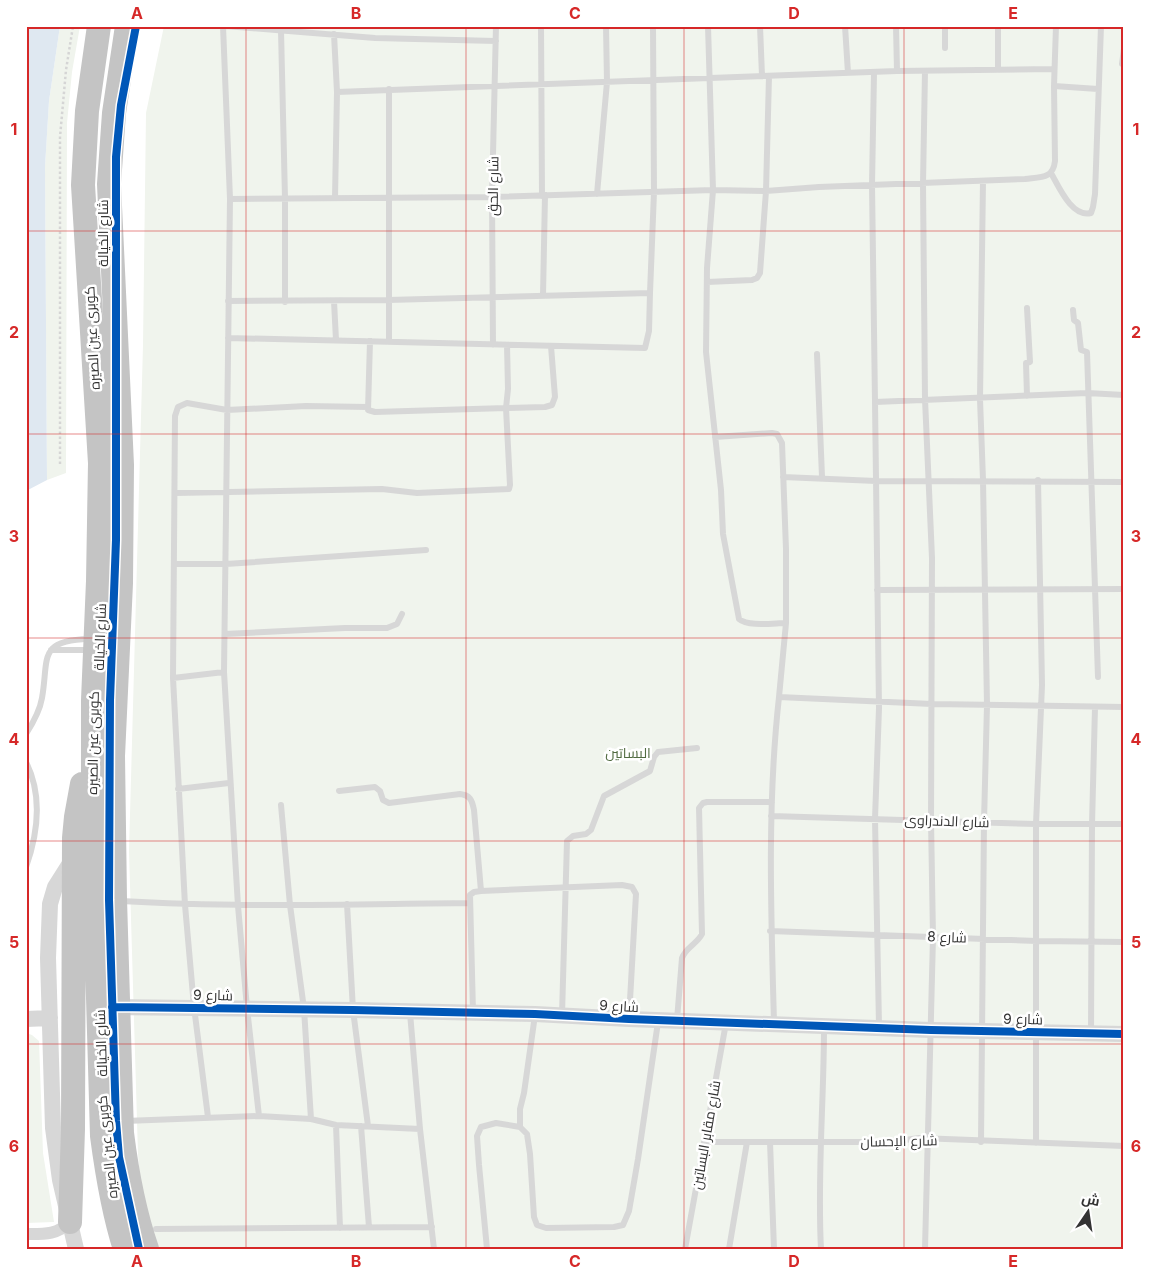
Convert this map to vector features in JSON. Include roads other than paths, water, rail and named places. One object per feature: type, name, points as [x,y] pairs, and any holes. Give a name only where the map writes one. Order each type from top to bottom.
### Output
[{"type":"highway","name":"كوبرى عين الصيره","points":[[99,26],[87,111],[83,184],[100,463],[92,824],[102,1136],[113,1207],[125,1249]]},
{"type":"highway","name":"كوبرى عين الصيره","points":[[127,26],[114,113],[109,184],[122,465],[121,583],[113,756],[115,898],[122,1133],[126,1168],[133,1202],[151,1239]]},
{"type":"highway","points":[[70,1222],[73,1129],[74,838],[79,796],[92,757]]},
{"type":"street","name":"شارع الخيالة","points":[[110,26],[98,101],[94,157],[92,520],[84,843],[100,1160],[118,1249]]},
{"type":"street","name":"شارع الخيالة","points":[[136,26],[121,105],[116,157],[116,540],[110,700],[109,900],[116,1121],[121,1166],[139,1249]]},
{"type":"street","points":[[88,644],[112,651]]},
{"type":"street","points":[[76,1249],[60,1180],[55,1145],[48,958],[50,904],[55,887],[84,843]]},
{"type":"street","name":"شارع 9","points":[[112,1007],[535,1014],[931,1030],[1124,1034]]},
{"type":"street","points":[[26,1019],[50,1018]]},
{"type":"street","points":[[26,1234],[51,1234],[64,1228],[70,1222]]},
{"type":"lane","points":[[259,1116],[238,906],[224,672],[228,492],[227,410],[230,199],[224,26],[375,38],[496,41]]},
{"type":"lane","name":"شارع الحق","points":[[493,345],[492,197],[496,26]]},
{"type":"lane","points":[[541,26],[544,196],[543,296]]},
{"type":"lane","points":[[597,194],[607,82],[606,26]]},
{"type":"lane","points":[[228,338],[645,348],[649,331],[654,192],[653,26]]},
{"type":"lane","points":[[708,26],[713,190],[707,282],[706,352],[721,490],[723,534],[739,618],[749,623],[786,623]]},
{"type":"lane","points":[[760,26],[762,76]]},
{"type":"lane","points":[[845,26],[848,73]]},
{"type":"lane","points":[[896,26],[897,71]]},
{"type":"lane","points":[[945,26],[945,48]]},
{"type":"lane","points":[[998,26],[998,69]]},
{"type":"lane","points":[[230,199],[544,196],[766,190],[1044,177],[1052,173],[1055,161],[1054,69],[1056,26]]},
{"type":"lane","points":[[1052,173],[1064,197],[1076,210],[1082,213],[1091,212],[1094,207],[1095,194],[1101,26]]},
{"type":"lane","points":[[281,31],[285,198],[285,302]]},
{"type":"lane","points":[[334,34],[338,92],[335,198]]},
{"type":"lane","points":[[1122,64],[1124,49]]},
{"type":"lane","points":[[338,92],[897,71],[1054,69]]},
{"type":"lane","points":[[925,71],[923,184],[931,590],[933,937],[925,1249]]},
{"type":"lane","points":[[874,72],[872,185],[879,702],[875,819],[879,1028]]},
{"type":"lane","points":[[707,282],[746,280],[759,276],[766,190],[770,76]]},
{"type":"lane","points":[[1054,86],[1098,89]]},
{"type":"lane","points":[[389,90],[389,342]]},
{"type":"lane","points":[[981,1142],[987,705],[980,399],[983,181]]},
{"type":"lane","points":[[228,301],[285,302],[493,298],[650,292]]},
{"type":"lane","points":[[334,301],[336,340]]},
{"type":"lane","points":[[1027,308],[1030,362],[1026,363],[1027,396]]},
{"type":"lane","points":[[1073,310],[1074,320],[1078,323],[1081,350],[1087,352],[1098,677]]},
{"type":"lane","points":[[368,408],[370,341]]},
{"type":"lane","points":[[176,492],[382,489],[417,493],[507,489],[510,485],[506,408],[508,389],[507,345]]},
{"type":"lane","points":[[208,1117],[194,1007],[185,905],[173,678],[176,492],[174,433],[175,416],[178,407],[187,403],[227,410],[306,406],[368,408],[369,411],[375,412],[545,407],[552,405],[555,398],[551,346]]},
{"type":"lane","points":[[817,354],[822,477]]},
{"type":"lane","points":[[875,402],[1087,394],[1124,395]]},
{"type":"lane","points":[[715,438],[777,434],[782,443],[786,507],[786,623],[771,816],[770,931],[774,1024]]},
{"type":"lane","points":[[783,477],[822,477],[876,481],[1091,480],[1124,482]]},
{"type":"lane","points":[[1036,1143],[1036,824],[1042,685],[1038,480]]},
{"type":"lane","points":[[175,564],[226,564],[426,550]]},
{"type":"lane","points":[[877,590],[1124,589]]},
{"type":"lane","points":[[225,634],[345,628],[387,628],[397,624],[402,614]]},
{"type":"lane","points":[[26,734],[33,724],[42,700],[46,661],[51,650],[59,643],[70,639],[88,644]]},
{"type":"lane","points":[[51,650],[88,644]]},
{"type":"lane","points":[[173,678],[224,672]]},
{"type":"lane","points":[[779,697],[932,704],[1124,707]]},
{"type":"lane","points":[[1091,1033],[1092,824],[1095,707]]},
{"type":"lane","points":[[562,1016],[567,841],[573,836],[586,834],[591,830],[604,796],[650,772],[654,757],[658,752],[697,748]]},
{"type":"lane","points":[[26,762],[36,794],[37,819],[34,845],[26,867]]},
{"type":"lane","points":[[178,789],[230,783]]},
{"type":"lane","points":[[339,791],[375,787],[380,791],[383,800],[389,802],[460,794],[468,795],[472,800],[474,810],[482,891]]},
{"type":"lane","points":[[677,1021],[682,958],[702,934],[699,808],[703,803],[707,802],[772,802]]},
{"type":"lane","points":[[281,805],[290,905],[304,1009],[311,1120]]},
{"type":"lane","name":"شارع الدندراوى","points":[[771,816],[1036,824],[1124,824]]},
{"type":"lane","points":[[473,1013],[470,895],[474,892],[482,891],[629,886],[634,890],[636,899],[629,1019]]},
{"type":"lane","points":[[109,900],[238,906],[469,902]]},
{"type":"lane","points":[[348,904],[353,1010],[368,1126]]},
{"type":"lane","name":"شارع 8","points":[[770,931],[1037,941],[1124,942]]},
{"type":"lane","points":[[410,1012],[420,1129],[434,1249]]},
{"type":"lane","points":[[520,1127],[520,1109],[535,1014]]},
{"type":"lane","points":[[488,1249],[479,1165],[478,1131],[496,1122],[520,1127],[527,1134],[534,1217],[537,1225],[546,1228],[614,1227],[623,1224],[629,1211],[638,1159],[658,1020]]},
{"type":"lane","name":"شارع مقابر البساتين","points":[[685,1249],[726,1022]]},
{"type":"lane","points":[[822,1249],[819,1216],[824,1025]]},
{"type":"lane","points":[[116,1121],[259,1116],[311,1120],[336,1125],[420,1129]]},
{"type":"lane","points":[[336,1125],[340,1228]]},
{"type":"lane","points":[[361,1126],[369,1227]]},
{"type":"lane","name":"شارع الإحسان","points":[[704,1142],[891,1142],[910,1138],[1124,1146]]},
{"type":"lane","points":[[729,1249],[747,1142]]},
{"type":"lane","points":[[770,1142],[774,1249]]},
{"type":"lane","points":[[151,1239],[340,1228],[432,1227]]},
{"type":"park label","name":"البساتين","points":[[628,753]]}]
